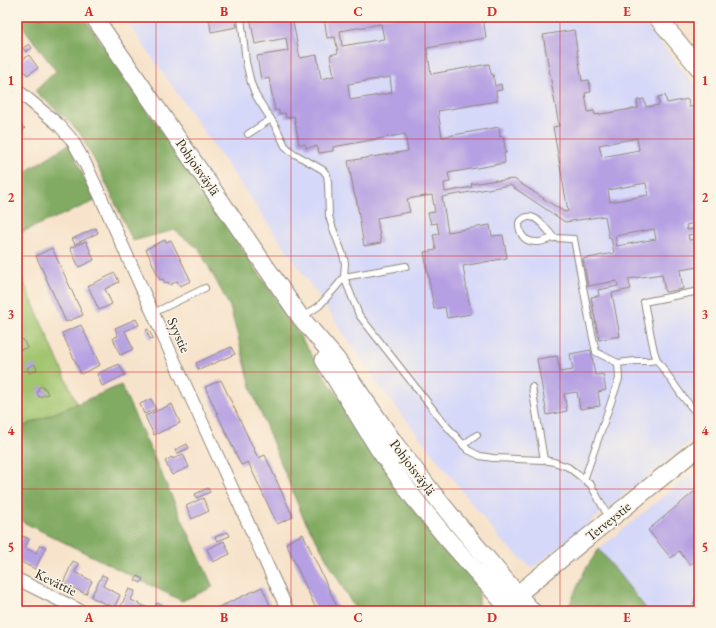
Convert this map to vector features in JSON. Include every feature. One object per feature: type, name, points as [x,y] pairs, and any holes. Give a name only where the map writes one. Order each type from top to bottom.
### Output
[{"type":"main road","name":"Pohjoisväylä","points":[[94,17],[301,318],[337,360],[390,438],[457,523],[507,605],[532,611]]},
{"type":"main road","points":[[657,17],[699,68]]},
{"type":"main road","name":"Terveystie","points":[[507,605],[699,447]]},
{"type":"street","name":"Syystie","points":[[17,90],[59,125],[72,140],[85,163],[100,193],[288,611]]},
{"type":"street","name":"Kevättie","points":[[17,579],[81,611]]},
{"type":"lane","points":[[240,17],[246,62],[256,96],[276,127],[285,146],[323,170],[327,175],[329,216],[342,251],[345,263],[344,276],[359,315],[443,422],[468,450],[480,456],[544,460],[568,467],[591,485],[617,516]]},
{"type":"lane","points":[[248,134],[271,119]]},
{"type":"lane","points":[[554,238],[536,218],[529,216],[522,218],[519,223],[519,230],[522,236],[529,240],[539,242],[554,238],[574,239],[596,352],[618,363],[658,360]]},
{"type":"lane","points":[[301,318],[319,306],[338,286],[344,276],[406,266]]},
{"type":"lane","points":[[153,313],[205,288]]},
{"type":"lane","points":[[699,291],[644,302],[654,351],[658,360],[683,397],[699,416]]},
{"type":"lane","points":[[584,480],[619,379],[618,363]]},
{"type":"lane","points":[[532,387],[544,460]]},
{"type":"lane","points":[[463,445],[477,435]]},
{"type":"shaded area","points":[[124,17],[639,17],[699,90],[699,435],[532,568],[501,540],[376,382],[320,298]]},
{"type":"shaded area","points":[[699,467],[699,611],[648,611],[599,549]]},
{"type":"green space","points":[[17,17],[84,17],[282,307],[329,383],[475,582],[479,596],[479,604],[476,611],[356,611],[302,515],[253,394],[230,307],[199,249],[174,230],[133,241],[100,171],[80,133],[35,91],[56,71]]},
{"type":"green space","points":[[69,144],[95,201],[17,234],[17,177]]},
{"type":"green space","points":[[17,267],[77,404],[17,429]]},
{"type":"green space","points":[[121,385],[213,587],[182,601],[17,519],[17,429]]},
{"type":"green space","points":[[599,549],[648,611],[567,611],[586,568]]},
{"type":"building","points":[[209,17],[235,17],[237,27],[211,32]]},
{"type":"building","points":[[250,17],[292,17],[300,58],[317,55],[321,79],[334,76],[330,55],[338,53],[335,37],[327,38],[324,17],[483,17],[486,38],[427,48],[431,74],[489,64],[491,74],[493,74],[495,86],[501,84],[502,90],[496,91],[497,101],[438,111],[442,137],[499,127],[500,137],[503,136],[506,153],[504,153],[505,163],[448,173],[450,182],[444,183],[445,192],[472,187],[471,184],[514,179],[564,212],[568,211],[553,127],[559,126],[543,35],[574,30],[582,81],[589,80],[591,92],[585,93],[588,112],[594,111],[595,115],[638,108],[637,100],[644,99],[646,107],[659,105],[658,97],[665,95],[667,103],[688,99],[689,107],[699,106],[699,222],[686,225],[687,230],[699,228],[699,233],[688,235],[689,240],[699,239],[699,267],[680,270],[683,289],[665,292],[662,274],[628,279],[631,289],[612,293],[620,336],[599,340],[591,297],[599,296],[598,290],[618,286],[617,281],[588,286],[583,259],[614,253],[611,238],[609,238],[605,216],[565,222],[510,185],[442,197],[448,232],[490,225],[492,236],[503,235],[507,258],[463,266],[471,314],[447,318],[445,307],[434,309],[424,252],[436,250],[433,235],[439,234],[437,223],[431,224],[428,213],[435,212],[432,195],[407,199],[410,212],[377,218],[381,243],[364,246],[356,197],[348,161],[408,151],[405,134],[333,147],[333,151],[319,153],[317,146],[306,148],[305,144],[299,144],[294,116],[286,118],[285,113],[279,114],[279,110],[275,111],[269,78],[261,80],[257,56],[288,51],[286,38],[255,44]],"holes":[[[381,24],[384,39],[342,46],[340,31]],[[390,77],[392,93],[350,100],[348,84]],[[637,138],[639,150],[602,157],[599,145]],[[646,183],[648,195],[610,202],[608,190]],[[654,229],[656,239],[617,246],[615,236]]]},
{"type":"building","points":[[29,44],[32,48],[26,52],[23,48]]},
{"type":"building","points":[[29,55],[38,68],[27,75],[18,63]]},
{"type":"building","points":[[17,122],[25,128],[17,138]]},
{"type":"building","points":[[96,228],[98,233],[75,244],[72,239]]},
{"type":"building","points":[[165,240],[166,242],[171,240],[191,281],[180,286],[177,281],[170,285],[168,282],[165,283],[163,279],[160,280],[146,249]]},
{"type":"building","points":[[86,241],[94,260],[79,267],[70,248]]},
{"type":"building","points":[[52,248],[83,315],[66,322],[36,256]]},
{"type":"building","points":[[115,273],[119,282],[105,289],[112,304],[99,310],[88,286]]},
{"type":"building","points":[[136,319],[139,325],[125,331],[133,349],[120,355],[113,338],[118,336],[115,328]]},
{"type":"building","points":[[81,325],[100,365],[81,374],[62,333]]},
{"type":"building","points":[[148,329],[153,338],[150,339],[146,330]]},
{"type":"building","points":[[23,339],[27,348],[19,350],[17,342]]},
{"type":"building","points":[[231,347],[235,354],[199,370],[196,363]]},
{"type":"building","points":[[591,350],[595,375],[603,374],[606,390],[598,392],[600,406],[580,409],[577,392],[564,394],[567,411],[547,415],[537,359],[557,356],[560,372],[573,370],[570,354]]},
{"type":"building","points":[[35,364],[37,370],[29,373],[27,368]]},
{"type":"building","points":[[119,364],[125,375],[102,386],[97,374]]},
{"type":"building","points":[[221,380],[258,458],[265,455],[293,517],[277,524],[248,462],[241,465],[205,387]]},
{"type":"building","points":[[43,386],[48,394],[39,397],[37,392],[39,391],[38,388]]},
{"type":"building","points":[[151,399],[156,409],[144,414],[140,404]]},
{"type":"building","points":[[172,404],[180,423],[154,435],[145,416]]},
{"type":"building","points":[[187,444],[189,448],[177,454],[175,450]]},
{"type":"building","points":[[183,454],[189,467],[172,475],[165,461]]},
{"type":"building","points":[[208,488],[210,492],[197,498],[195,494]]},
{"type":"building","points":[[694,492],[698,497],[699,496],[699,557],[690,565],[679,551],[671,558],[648,530]]},
{"type":"building","points":[[203,498],[209,511],[192,519],[186,506]]},
{"type":"building","points":[[228,532],[230,536],[217,541],[215,537]]},
{"type":"building","points":[[303,534],[339,611],[317,611],[286,543]]},
{"type":"building","points":[[23,536],[29,539],[25,548],[36,553],[40,545],[46,547],[35,569],[17,560],[17,549]]},
{"type":"building","points":[[224,541],[230,554],[213,562],[207,549]]},
{"type":"building","points":[[73,561],[79,564],[75,572],[92,581],[86,594],[63,583]]},
{"type":"building","points":[[102,575],[107,577],[103,586],[120,595],[114,608],[91,597]]},
{"type":"building","points":[[138,576],[143,579],[141,583],[135,580]]},
{"type":"building","points":[[262,587],[270,605],[257,611],[211,611]]},
{"type":"building","points":[[129,589],[135,591],[131,600],[148,608],[147,611],[119,610]]},
{"type":"building","points":[[697,600],[699,602],[699,610],[693,603]]},
{"type":"building","points":[[157,603],[163,605],[161,611],[153,611]]}]
